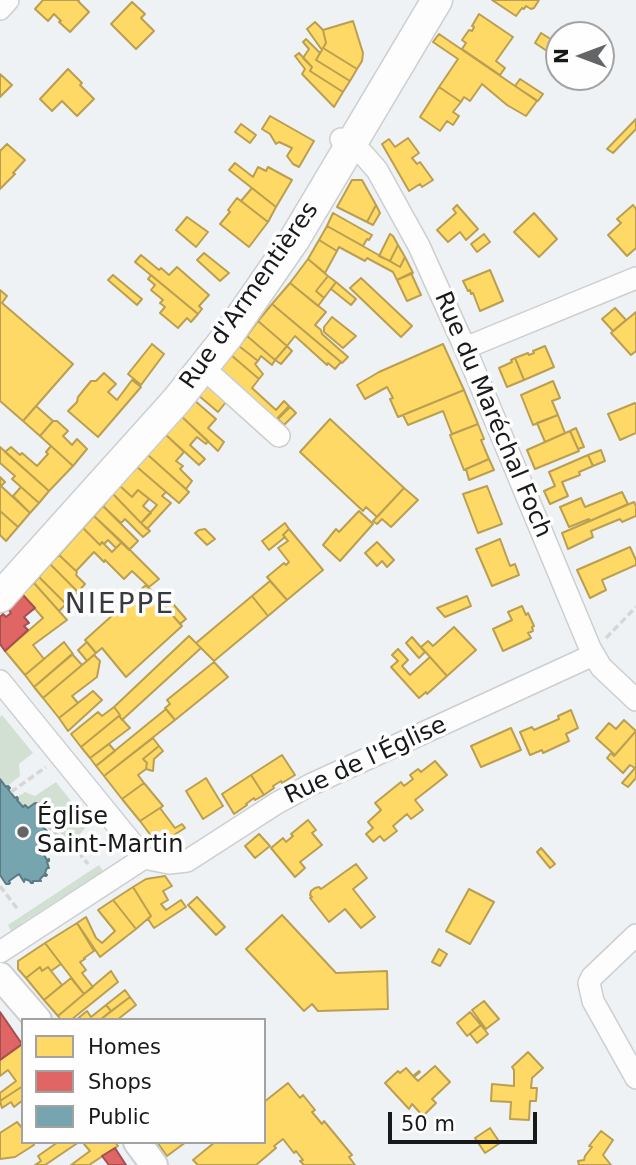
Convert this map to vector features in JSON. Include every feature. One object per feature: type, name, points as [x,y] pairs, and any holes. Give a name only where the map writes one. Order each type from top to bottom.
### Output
[{"type":"main road","name":"Rue d'Armentières","points":[[0,574],[185,367],[263,260],[344,141],[432,0]]},
{"type":"main road","name":"Rue d'Armentières","points":[[0,597],[177,401],[215,353],[294,240],[344,141]]},
{"type":"street","points":[[0,9],[8,0]]},
{"type":"street","name":"Rue du Maréchal Foch","points":[[344,141],[366,157],[377,170],[426,260],[593,655],[605,671],[636,700]]},
{"type":"street","points":[[464,348],[636,278]]},
{"type":"street","points":[[209,373],[279,436]]},
{"type":"street","name":"Rue de l'Église","points":[[144,858],[169,863],[187,861],[310,785],[593,655]]},
{"type":"street","points":[[0,681],[144,858],[0,952]]},
{"type":"street","points":[[636,935],[592,977],[589,987],[593,1001],[636,1078]]},
{"type":"street","points":[[0,976],[36,1018]]},
{"type":"street","points":[[138,1144],[154,1165]]},
{"type":"path","points":[[593,655],[636,607]]},
{"type":"path","points":[[11,792],[47,766]]},
{"type":"path","points":[[46,825],[88,864]]},
{"type":"path","points":[[0,886],[19,911]]},
{"type":"green space","points":[[2,715],[33,753],[19,764],[20,776],[6,787],[0,779]]},
{"type":"green space","points":[[56,782],[89,824],[72,843],[48,823],[50,817],[40,804],[35,803],[28,808],[25,805],[23,807],[17,800],[17,797],[25,792],[35,796]]},
{"type":"green space","points":[[99,865],[103,871],[22,923],[21,930],[13,935],[8,925]]},
{"type":"building: Homes","points":[[43,0],[79,0],[89,12],[70,32],[54,14],[48,21],[35,9]]},
{"type":"building: Homes","points":[[492,0],[539,0],[534,8],[526,6],[516,16]]},
{"type":"building: Homes","points":[[132,2],[145,14],[141,18],[154,31],[136,49],[111,24]]},
{"type":"building: Homes","points":[[479,14],[513,37],[496,61],[505,68],[500,75],[462,49],[466,43],[462,40],[469,30],[472,31]]},
{"type":"building: Homes","points":[[353,21],[363,53],[357,69],[323,48],[326,43],[323,30]]},
{"type":"building: Homes","points":[[315,22],[323,30],[326,43],[323,48],[357,69],[350,81],[316,60],[322,50],[307,29]]},
{"type":"building: Homes","points":[[541,33],[545,36],[545,50],[535,43]]},
{"type":"building: Homes","points":[[439,34],[537,101],[526,116],[507,105],[482,84],[470,101],[464,97],[461,102],[439,87],[458,59],[433,42]]},
{"type":"building: Homes","points":[[306,39],[320,53],[316,60],[350,81],[343,92],[310,71],[312,67],[303,58],[309,49],[303,42]]},
{"type":"building: Homes","points":[[299,53],[312,67],[310,71],[343,92],[334,107],[302,74],[305,69],[295,56]]},
{"type":"building: Homes","points":[[68,69],[94,99],[77,116],[62,101],[52,111],[40,99]]},
{"type":"building: Homes","points":[[0,74],[12,85],[0,97]]},
{"type":"building: Homes","points":[[520,79],[543,94],[538,101],[515,86]]},
{"type":"building: Homes","points":[[439,87],[461,102],[453,112],[459,116],[453,125],[447,121],[440,131],[420,117]]},
{"type":"building: Homes","points":[[270,116],[314,141],[299,167],[287,156],[292,148],[279,142],[276,144],[270,134],[262,129]]},
{"type":"building: Homes","points":[[636,119],[636,129],[613,153],[607,149]]},
{"type":"building: Homes","points":[[241,124],[256,135],[250,143],[235,132]]},
{"type":"building: Homes","points":[[408,138],[419,153],[412,158],[417,164],[420,162],[433,180],[409,191],[382,144],[389,139],[395,147]]},
{"type":"building: Homes","points":[[7,144],[25,160],[0,189],[0,151]]},
{"type":"building: Homes","points":[[235,163],[253,177],[258,167],[266,171],[268,167],[292,180],[276,207],[229,170]]},
{"type":"building: Homes","points":[[352,180],[362,180],[376,205],[367,222],[337,207]]},
{"type":"building: Homes","points":[[252,188],[276,207],[268,222],[241,201]]},
{"type":"building: Homes","points":[[237,198],[268,222],[249,247],[220,224]]},
{"type":"building: Homes","points":[[376,205],[380,213],[373,225],[367,222]]},
{"type":"building: Homes","points":[[457,205],[478,229],[466,240],[460,232],[448,242],[437,230],[456,213],[453,209]]},
{"type":"building: Homes","points":[[633,205],[636,209],[636,248],[627,256],[608,235],[621,223],[617,219]]},
{"type":"building: Homes","points":[[333,213],[372,235],[369,240],[367,239],[363,246],[327,226]]},
{"type":"building: Homes","points":[[534,213],[557,239],[539,257],[514,232]]},
{"type":"building: Homes","points":[[187,217],[208,232],[196,247],[176,230]]},
{"type":"building: Homes","points":[[327,226],[400,267],[405,257],[413,273],[397,280],[393,272],[367,258],[365,261],[339,247],[337,251],[319,240]]},
{"type":"building: Homes","points":[[390,234],[398,245],[390,261],[379,256]]},
{"type":"building: Homes","points":[[484,234],[490,242],[477,252],[471,244]]},
{"type":"building: Homes","points":[[319,240],[337,251],[325,273],[308,259]]},
{"type":"building: Homes","points":[[398,245],[405,257],[400,267],[390,261]]},
{"type":"building: Homes","points":[[204,253],[229,273],[220,281],[197,260]]},
{"type":"building: Homes","points":[[141,255],[169,275],[177,267],[209,295],[199,306],[202,309],[198,314],[135,262]]},
{"type":"building: Homes","points":[[308,259],[328,276],[316,291],[324,298],[318,306],[290,283]]},
{"type":"building: Homes","points":[[490,270],[503,301],[480,311],[473,293],[468,291],[463,281]]},
{"type":"building: Homes","points":[[411,273],[421,295],[407,301],[397,280]]},
{"type":"building: Homes","points":[[113,275],[142,299],[137,305],[108,280]]},
{"type":"building: Homes","points":[[151,275],[198,314],[191,322],[187,318],[178,328],[160,313],[165,307],[160,303],[163,300],[151,290],[155,285],[148,279]]},
{"type":"building: Homes","points":[[328,276],[336,282],[324,298],[316,291]]},
{"type":"building: Homes","points":[[361,278],[412,326],[401,337],[350,288]]},
{"type":"building: Homes","points":[[336,282],[356,299],[351,305],[331,289]]},
{"type":"building: Homes","points":[[290,283],[326,312],[315,325],[348,357],[342,363],[272,304]]},
{"type":"building: Homes","points":[[0,290],[7,296],[2,303],[73,364],[23,421],[0,401]]},
{"type":"building: Homes","points":[[272,304],[341,362],[335,369],[295,336],[287,346],[258,321]]},
{"type":"building: Homes","points":[[615,308],[626,320],[613,331],[602,319]]},
{"type":"building: Homes","points":[[636,312],[636,351],[631,355],[611,333]]},
{"type":"building: Homes","points":[[332,317],[356,336],[343,348],[324,332],[324,327]]},
{"type":"building: Homes","points":[[258,321],[287,346],[275,360],[247,336]]},
{"type":"building: Homes","points":[[247,336],[275,360],[272,365],[261,356],[258,361],[239,346]]},
{"type":"building: Homes","points":[[152,344],[164,354],[141,385],[128,374]]},
{"type":"building: Homes","points":[[443,344],[464,390],[398,417],[387,387],[365,399],[357,385],[379,372]]},
{"type":"building: Homes","points":[[239,346],[258,361],[255,364],[263,374],[259,379],[231,355]]},
{"type":"building: Homes","points":[[287,346],[292,351],[281,364],[275,360]]},
{"type":"building: Homes","points":[[545,346],[554,367],[524,380],[515,358],[534,353],[533,351]]},
{"type":"building: Homes","points":[[231,355],[259,379],[252,388],[276,410],[284,401],[289,406],[274,422],[217,372]]},
{"type":"building: Homes","points":[[515,358],[524,380],[507,387],[499,368]]},
{"type":"building: Homes","points":[[104,373],[116,384],[108,392],[117,400],[132,380],[141,387],[98,437],[68,411],[91,381],[96,381]]},
{"type":"building: Homes","points":[[211,380],[230,397],[218,412],[198,395]]},
{"type":"building: Homes","points":[[553,381],[560,398],[552,401],[558,415],[533,425],[521,395]]},
{"type":"building: Homes","points":[[464,390],[478,424],[452,434],[443,411],[408,425],[403,415]]},
{"type":"building: Homes","points":[[194,400],[216,419],[208,428],[224,442],[218,451],[181,416]]},
{"type":"building: Homes","points":[[635,403],[636,433],[620,440],[608,414]]},
{"type":"building: Homes","points":[[36,406],[53,421],[40,436],[23,421]]},
{"type":"building: Homes","points":[[290,407],[296,413],[284,425],[278,419]]},
{"type":"building: Homes","points":[[558,415],[565,433],[545,442],[537,423]]},
{"type":"building: Homes","points":[[181,416],[208,441],[206,444],[197,437],[190,445],[205,459],[199,465],[165,434]]},
{"type":"building: Homes","points":[[330,419],[404,488],[377,517],[366,507],[363,511],[300,452]]},
{"type":"building: Homes","points":[[53,421],[57,421],[68,431],[63,436],[72,445],[77,439],[87,449],[73,466],[40,436]]},
{"type":"building: Homes","points":[[478,424],[489,459],[464,470],[450,435]]},
{"type":"building: Homes","points":[[576,428],[584,447],[578,449],[570,431]]},
{"type":"building: Homes","points":[[570,431],[579,451],[535,469],[527,450]]},
{"type":"building: Homes","points":[[165,434],[184,452],[176,461],[183,466],[180,469],[192,481],[186,489],[148,455]]},
{"type":"building: Homes","points":[[51,446],[73,466],[49,491],[5,452],[11,447],[37,466],[48,454],[46,452]]},
{"type":"building: Homes","points":[[0,447],[49,491],[39,503],[12,479],[15,476],[0,463]]},
{"type":"building: Homes","points":[[601,450],[605,461],[593,466],[588,455]]},
{"type":"building: Homes","points":[[148,455],[189,492],[179,503],[137,467]]},
{"type":"building: Homes","points":[[588,455],[593,466],[562,482],[568,496],[550,504],[544,491],[555,486],[549,472]]},
{"type":"building: Homes","points":[[489,459],[494,470],[469,480],[466,469]]},
{"type":"building: Homes","points":[[137,467],[166,492],[162,496],[171,503],[147,529],[141,523],[157,505],[138,490],[132,497],[120,486]]},
{"type":"building: Homes","points":[[0,477],[5,482],[1,486],[30,513],[18,527],[0,511]]},
{"type":"building: Homes","points":[[120,486],[132,497],[138,490],[149,499],[143,506],[151,513],[141,523],[113,494]]},
{"type":"building: Homes","points":[[487,486],[502,524],[478,533],[463,494]]},
{"type":"building: Homes","points":[[21,487],[39,503],[30,513],[13,496]]},
{"type":"building: Homes","points":[[404,488],[418,500],[391,527],[382,519],[377,524],[373,521]]},
{"type":"building: Homes","points":[[622,492],[628,504],[569,527],[560,507],[581,498],[585,507]]},
{"type":"building: Homes","points":[[113,494],[150,531],[143,537],[125,519],[121,523],[103,506]]},
{"type":"building: Homes","points":[[634,502],[636,516],[622,522],[620,519],[591,531],[593,537],[568,549],[562,533]]},
{"type":"building: Homes","points":[[103,506],[138,541],[129,550],[94,516]]},
{"type":"building: Homes","points":[[0,511],[18,527],[6,541],[0,535]]},
{"type":"building: Homes","points":[[359,511],[373,524],[340,561],[323,545],[336,529],[339,532]]},
{"type":"building: Homes","points":[[94,516],[122,542],[116,548],[108,540],[100,545],[83,528]]},
{"type":"building: Homes","points":[[285,523],[289,529],[283,535],[285,537],[269,550],[262,541]]},
{"type":"building: Homes","points":[[83,528],[100,545],[102,542],[112,552],[122,542],[159,579],[149,587],[132,571],[124,579],[94,552],[76,571],[59,555]]},
{"type":"building: Homes","points":[[205,529],[215,539],[207,545],[195,533]]},
{"type":"building: Homes","points":[[289,529],[323,570],[287,600],[267,577],[289,562],[278,548],[288,541],[283,535]]},
{"type":"building: Homes","points":[[500,539],[510,566],[515,564],[519,575],[492,586],[476,549]]},
{"type":"building: Homes","points":[[377,542],[394,560],[387,567],[382,561],[377,566],[365,553]]},
{"type":"building: Homes","points":[[630,547],[636,565],[602,580],[606,590],[590,598],[577,570]]},
{"type":"building: Homes","points":[[59,555],[85,584],[78,592],[50,564]]},
{"type":"building: Homes","points":[[50,564],[78,592],[66,604],[39,577]]},
{"type":"building: Homes","points":[[39,577],[66,604],[59,611],[34,583]]},
{"type":"building: Homes","points":[[270,581],[287,600],[268,616],[252,596]]},
{"type":"building: Homes","points":[[34,583],[67,620],[33,645],[44,659],[25,675],[5,651],[43,618],[22,594]]},
{"type":"building: Homes","points":[[146,585],[182,626],[126,677],[102,648],[96,653],[85,640]]},
{"type":"building: Homes","points":[[162,591],[186,619],[180,624],[156,596]]},
{"type":"building: Homes","points":[[252,596],[268,616],[214,661],[196,643]]},
{"type":"building: Homes","points":[[467,596],[471,606],[445,617],[437,608]]},
{"type":"building: Homes","points":[[522,606],[534,626],[533,631],[528,633],[531,638],[503,651],[493,629],[512,620],[508,612]]},
{"type":"building: Homes","points":[[454,627],[476,650],[447,676],[421,647],[428,641],[433,646]]},
{"type":"building: Homes","points":[[189,636],[201,648],[122,720],[114,707]]},
{"type":"building: Homes","points":[[412,637],[425,652],[419,658],[406,643]]},
{"type":"building: Homes","points":[[64,642],[73,654],[34,687],[25,675]]},
{"type":"building: Homes","points":[[87,642],[96,653],[87,661],[78,650]]},
{"type":"building: Homes","points":[[398,649],[408,660],[402,666],[410,675],[430,657],[447,676],[419,698],[391,667],[398,661],[392,655]]},
{"type":"building: Homes","points":[[72,654],[82,665],[43,698],[34,687]]},
{"type":"building: Homes","points":[[94,655],[100,661],[97,677],[72,696],[78,703],[59,718],[43,698]]},
{"type":"building: Homes","points":[[214,662],[228,677],[175,720],[165,708],[170,704],[167,700]]},
{"type":"building: Homes","points":[[93,691],[102,700],[68,731],[59,718]]},
{"type":"building: Homes","points":[[114,707],[120,715],[81,747],[71,734],[98,712],[102,716]]},
{"type":"building: Homes","points":[[166,709],[175,720],[104,776],[96,766]]},
{"type":"building: Homes","points":[[571,710],[578,728],[566,734],[569,741],[543,753],[542,750],[530,755],[520,732],[532,727],[534,730],[559,719],[558,716]]},
{"type":"building: Homes","points":[[119,716],[130,728],[90,758],[81,747]]},
{"type":"building: Homes","points":[[624,720],[636,731],[615,755],[596,738],[609,723],[616,729]]},
{"type":"building: Homes","points":[[511,728],[521,750],[481,767],[471,746]]},
{"type":"building: Homes","points":[[636,731],[636,778],[628,787],[622,783],[635,768],[630,765],[623,773],[607,758],[611,753],[614,756]]},
{"type":"building: Homes","points":[[153,738],[159,746],[143,759],[147,763],[146,769],[138,775],[144,783],[122,799],[104,776]]},
{"type":"building: Homes","points":[[109,744],[115,751],[96,766],[90,758]]},
{"type":"building: Homes","points":[[159,746],[163,751],[154,759],[153,771],[146,769],[147,763],[143,759]]},
{"type":"building: Homes","points":[[282,755],[295,775],[273,786],[274,788],[264,795],[251,775]]},
{"type":"building: Homes","points":[[435,761],[447,775],[415,800],[423,810],[411,819],[407,814],[393,826],[397,831],[384,841],[380,836],[373,842],[366,834],[373,828],[368,822],[381,810],[375,803],[401,782],[404,786],[413,779],[410,775],[418,769],[421,772]]},
{"type":"building: Homes","points":[[251,775],[264,795],[255,800],[254,798],[234,814],[222,794]]},
{"type":"building: Homes","points":[[206,778],[223,806],[203,819],[186,791]]},
{"type":"building: Homes","points":[[144,783],[163,806],[140,821],[122,799]]},
{"type":"building: Homes","points":[[160,808],[175,828],[182,824],[185,828],[158,845],[140,821]]},
{"type":"building: Homes","points":[[308,820],[316,830],[312,833],[322,845],[300,862],[305,868],[295,877],[271,848],[283,838],[286,842],[293,836],[291,834]]},
{"type":"building: Homes","points":[[259,834],[270,846],[255,858],[245,846]]},
{"type":"building: Homes","points":[[541,848],[555,864],[550,868],[537,852]]},
{"type":"building: Homes","points":[[356,864],[367,878],[353,889],[375,917],[361,928],[345,909],[329,922],[310,898],[311,891],[315,888],[321,889]]},
{"type":"building: Homes","points":[[165,876],[172,886],[163,891],[168,900],[161,904],[166,910],[181,900],[186,907],[154,928],[148,919],[151,916],[133,887],[146,879]]},
{"type":"building: Homes","points":[[133,887],[151,916],[136,929],[113,900]]},
{"type":"building: Homes","points":[[469,889],[494,902],[470,944],[446,931]]},
{"type":"building: Homes","points":[[197,897],[225,927],[216,935],[188,905]]},
{"type":"building: Homes","points":[[113,900],[136,929],[100,957],[77,923],[86,917],[96,938],[102,943],[115,931],[98,910]]},
{"type":"building: Homes","points":[[282,915],[336,973],[387,971],[388,1009],[318,1011],[312,1004],[304,1011],[246,949]]},
{"type":"building: Homes","points":[[77,923],[94,951],[80,962],[86,970],[82,973],[93,987],[84,994],[45,943]]},
{"type":"building: Homes","points":[[45,943],[61,964],[51,971],[48,967],[42,971],[40,967],[26,978],[18,969],[18,961]]},
{"type":"building: Homes","points":[[439,949],[447,954],[440,966],[432,962]]},
{"type":"building: Homes","points":[[40,967],[42,971],[48,967],[62,985],[44,1000],[26,978]]},
{"type":"building: Homes","points":[[111,971],[118,982],[73,1018],[58,1016]]},
{"type":"building: Homes","points":[[71,978],[84,994],[58,1016],[44,1000]]},
{"type":"building: Homes","points":[[125,990],[130,997],[111,1011],[106,1005]]},
{"type":"building: Homes","points":[[130,997],[136,1005],[120,1018],[103,1018]]},
{"type":"building: Homes","points":[[484,1001],[499,1019],[486,1029],[472,1010]]},
{"type":"building: Homes","points":[[106,1005],[111,1011],[102,1018],[78,1018],[87,1011],[91,1017]]},
{"type":"building: Homes","points":[[470,1012],[481,1025],[467,1036],[457,1023]]},
{"type":"building: Homes","points":[[481,1025],[488,1034],[477,1043],[470,1034]]},
{"type":"building: Homes","points":[[21,1045],[21,1087],[0,1101],[0,1093],[16,1081],[8,1070],[0,1076],[0,1060]]},
{"type":"building: Homes","points":[[528,1052],[543,1068],[532,1078],[531,1088],[537,1088],[536,1101],[530,1101],[529,1120],[510,1119],[511,1102],[491,1101],[492,1084],[514,1086],[512,1067]]},
{"type":"building: Homes","points":[[435,1066],[450,1082],[432,1099],[436,1103],[423,1116],[412,1104],[409,1109],[385,1083],[398,1071],[400,1073],[406,1068],[413,1076],[420,1072],[414,1077],[418,1081]]},
{"type":"building: Homes","points":[[288,1083],[300,1098],[303,1095],[315,1110],[312,1112],[322,1124],[324,1121],[352,1155],[349,1157],[355,1165],[304,1165],[296,1151],[294,1153],[283,1139],[256,1165],[198,1165],[193,1160],[213,1144],[266,1144],[266,1100]]},
{"type":"building: Homes","points":[[21,1087],[21,1102],[14,1107],[11,1102],[2,1108],[0,1101]]},
{"type":"building: Homes","points":[[17,1122],[21,1127],[21,1144],[34,1145],[15,1157],[0,1159],[0,1133]]},
{"type":"building: Homes","points":[[490,1128],[500,1143],[485,1153],[475,1138]]},
{"type":"building: Homes","points":[[601,1131],[613,1140],[603,1155],[611,1165],[579,1165],[578,1161],[584,1160],[592,1147],[589,1146]]},
{"type":"building: Homes","points":[[55,1144],[76,1144],[45,1165],[35,1165],[41,1161],[38,1156]]},
{"type":"building: Homes","points":[[84,1144],[118,1146],[89,1165],[71,1165],[90,1151]]},
{"type":"building: Homes","points":[[158,1144],[183,1144],[167,1156]]},
{"type":"building: Shops","points":[[22,594],[35,608],[24,617],[29,623],[24,626],[28,630],[5,651],[0,644],[0,617],[11,613],[8,609]]},
{"type":"building: Shops","points":[[0,1012],[21,1045],[0,1060]]},
{"type":"building: Shops","points":[[115,1148],[126,1165],[109,1165],[102,1156]]},
{"type":"building: Public","name":"Église Saint-Martin","points":[[0,779],[23,807],[40,804],[50,817],[50,822],[43,827],[57,848],[54,847],[44,855],[49,859],[49,868],[41,881],[31,883],[25,879],[24,882],[19,874],[6,884],[0,875]]},
{"type":"place","name":"Église Saint-Martin","points":[[23,832]]},
{"type":"district","name":"NIEPPE","points":[[120,606]]}]
